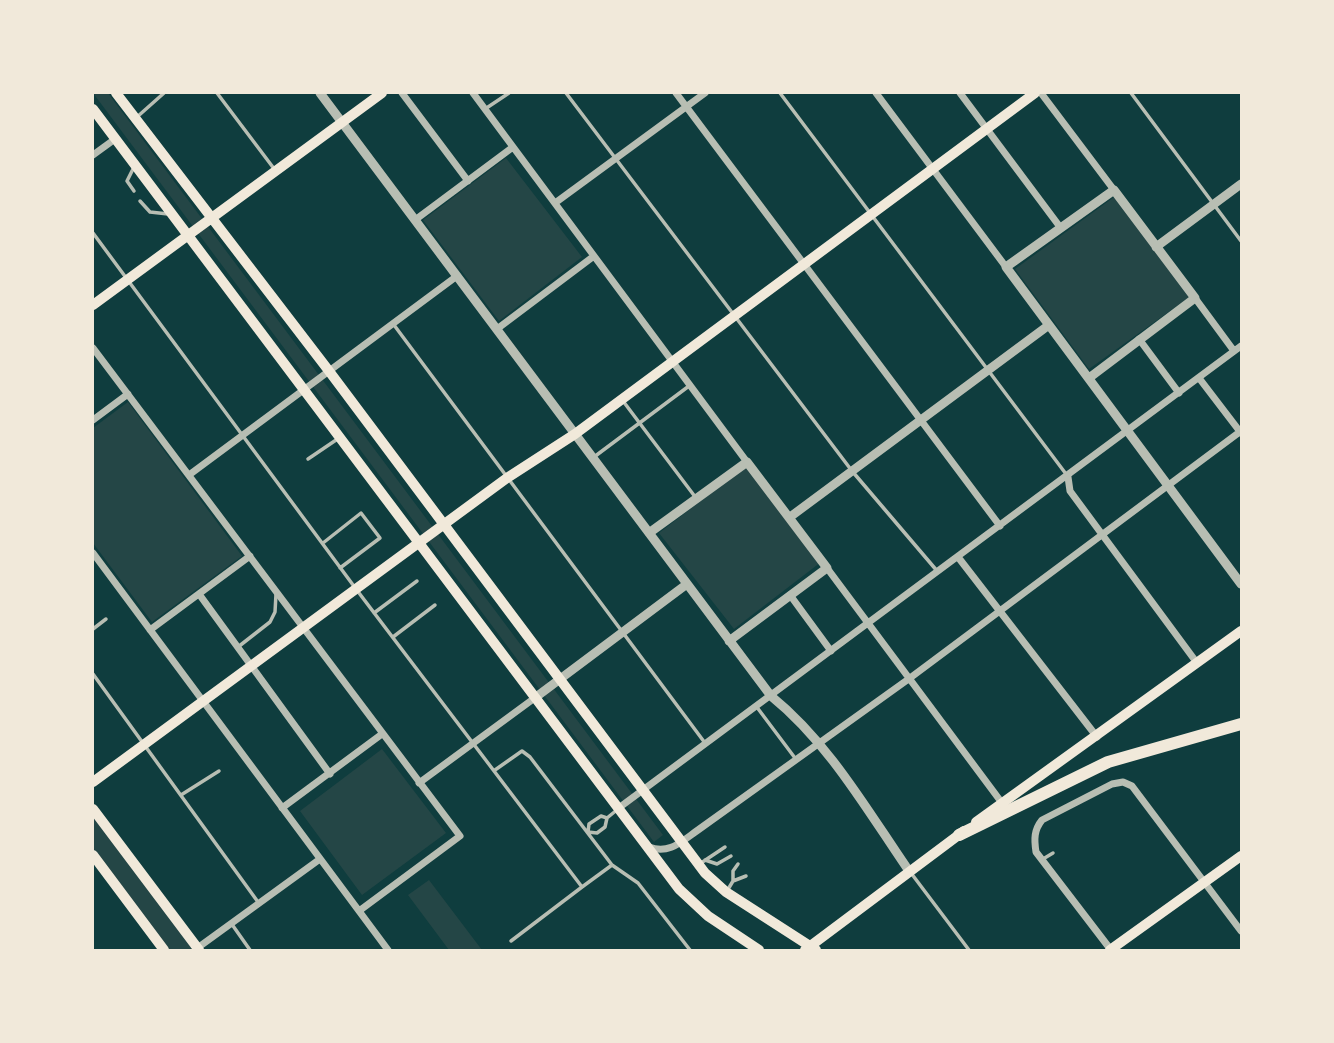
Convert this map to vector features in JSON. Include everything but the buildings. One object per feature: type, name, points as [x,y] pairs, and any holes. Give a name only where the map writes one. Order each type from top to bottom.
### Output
[{"type":"highway","points":[[958,835],[1108,762],[1241,723]]},
{"type":"main road","points":[[116,93],[329,371],[681,842],[726,892],[810,949],[909,871],[1241,631]]},
{"type":"main road","points":[[93,305],[382,93]]},
{"type":"main road","points":[[93,782],[507,478],[575,434],[1035,93]]},
{"type":"main road","points":[[93,109],[648,847],[689,898],[708,916],[760,950]]},
{"type":"main road","points":[[93,809],[197,949]]},
{"type":"main road","points":[[93,855],[164,950]]},
{"type":"main road","points":[[1110,950],[1241,856]]},
{"type":"street","points":[[320,93],[771,696],[796,717],[820,743],[909,871]]},
{"type":"street","points":[[402,93],[468,181]]},
{"type":"street","points":[[473,93],[1002,803]]},
{"type":"street","points":[[676,93],[1000,526]]},
{"type":"street","points":[[555,204],[705,93]]},
{"type":"street","points":[[876,93],[1241,584]]},
{"type":"street","points":[[960,93],[1060,227]]},
{"type":"street","points":[[620,807],[1238,349],[1195,298],[1041,93]]},
{"type":"street","points":[[93,155],[115,139]]},
{"type":"street","points":[[415,220],[513,147]]},
{"type":"street","points":[[1156,247],[1241,184]]},
{"type":"street","points":[[1006,267],[1114,190]]},
{"type":"street","points":[[497,329],[594,256]]},
{"type":"street","points":[[189,475],[457,276]]},
{"type":"street","points":[[1089,378],[1195,298]]},
{"type":"street","points":[[790,517],[1049,325]]},
{"type":"street","points":[[1139,339],[1179,393]]},
{"type":"street","points":[[93,348],[460,836],[359,911]]},
{"type":"street","points":[[648,847],[659,851],[681,842],[910,678],[1241,432],[1199,378]]},
{"type":"street","points":[[93,420],[128,394]]},
{"type":"street","points":[[649,533],[747,463]]},
{"type":"street","points":[[1068,477],[1070,491],[1197,663]]},
{"type":"street","points":[[93,554],[388,950]]},
{"type":"street","points":[[150,630],[250,556]]},
{"type":"street","points":[[958,557],[1097,737]]},
{"type":"street","points":[[729,640],[827,568]]},
{"type":"street","points":[[419,783],[687,584]]},
{"type":"street","points":[[199,594],[330,774]]},
{"type":"street","points":[[790,595],[831,651]]},
{"type":"street","points":[[282,808],[382,734]]},
{"type":"street","points":[[1110,950],[1042,859],[1034,841],[1036,827],[1042,820],[1112,784],[1123,782],[1132,786],[1238,922],[1241,931]]},
{"type":"street","points":[[197,949],[320,859]]},
{"type":"lane","points":[[135,118],[164,93]]},
{"type":"lane","points":[[217,93],[276,172]]},
{"type":"lane","points":[[485,109],[509,93]]},
{"type":"lane","points":[[566,93],[852,471],[938,572]]},
{"type":"lane","points":[[780,93],[1068,477]]},
{"type":"lane","points":[[1130,93],[1241,241]]},
{"type":"lane","points":[[134,191],[127,181],[135,165]]},
{"type":"lane","points":[[140,201],[150,212],[173,215]]},
{"type":"lane","points":[[93,233],[244,434],[340,568],[582,887]]},
{"type":"lane","points":[[393,324],[706,744]]},
{"type":"lane","points":[[593,458],[691,385]]},
{"type":"lane","points":[[622,399],[696,498]]},
{"type":"lane","points":[[307,459],[340,437]]},
{"type":"lane","points":[[323,543],[361,513],[380,538],[340,568]]},
{"type":"lane","points":[[374,613],[417,581]]},
{"type":"lane","points":[[237,648],[270,622],[275,612],[277,593]]},
{"type":"lane","points":[[393,637],[435,606]]},
{"type":"lane","points":[[93,629],[106,619]]},
{"type":"lane","points":[[93,674],[258,903]]},
{"type":"lane","points":[[757,706],[796,760]]},
{"type":"lane","points":[[495,770],[522,751],[530,757],[612,865],[638,883],[690,950]]},
{"type":"lane","points":[[181,795],[219,771]]},
{"type":"lane","points":[[588,832],[597,834],[605,827],[607,818],[620,807]]},
{"type":"lane","points":[[588,832],[589,824],[601,816],[607,818]]},
{"type":"lane","points":[[702,863],[725,847]]},
{"type":"lane","points":[[1042,859],[1053,853]]},
{"type":"lane","points":[[702,863],[717,864],[732,856]]},
{"type":"lane","points":[[726,892],[733,881],[733,871],[738,864]]},
{"type":"lane","points":[[511,940],[612,865]]},
{"type":"lane","points":[[909,871],[969,950]]},
{"type":"lane","points":[[733,881],[746,876]]},
{"type":"lane","points":[[231,923],[250,950]]},
{"type":"shaded area","points":[[93,93],[108,93],[663,835],[654,842]]},
{"type":"shaded area","points":[[506,158],[582,257],[499,321],[423,220]]},
{"type":"shaded area","points":[[1121,192],[1195,293],[1089,369],[1015,269]]},
{"type":"shaded area","points":[[128,402],[242,556],[152,622],[93,543],[93,428]]},
{"type":"shaded area","points":[[746,466],[821,562],[734,629],[659,533]]},
{"type":"shaded area","points":[[382,749],[446,833],[362,895],[300,811]]},
{"type":"shaded area","points":[[93,806],[199,950],[168,950],[93,851]]},
{"type":"shaded area","points":[[429,880],[482,950],[449,950],[408,895]]}]
